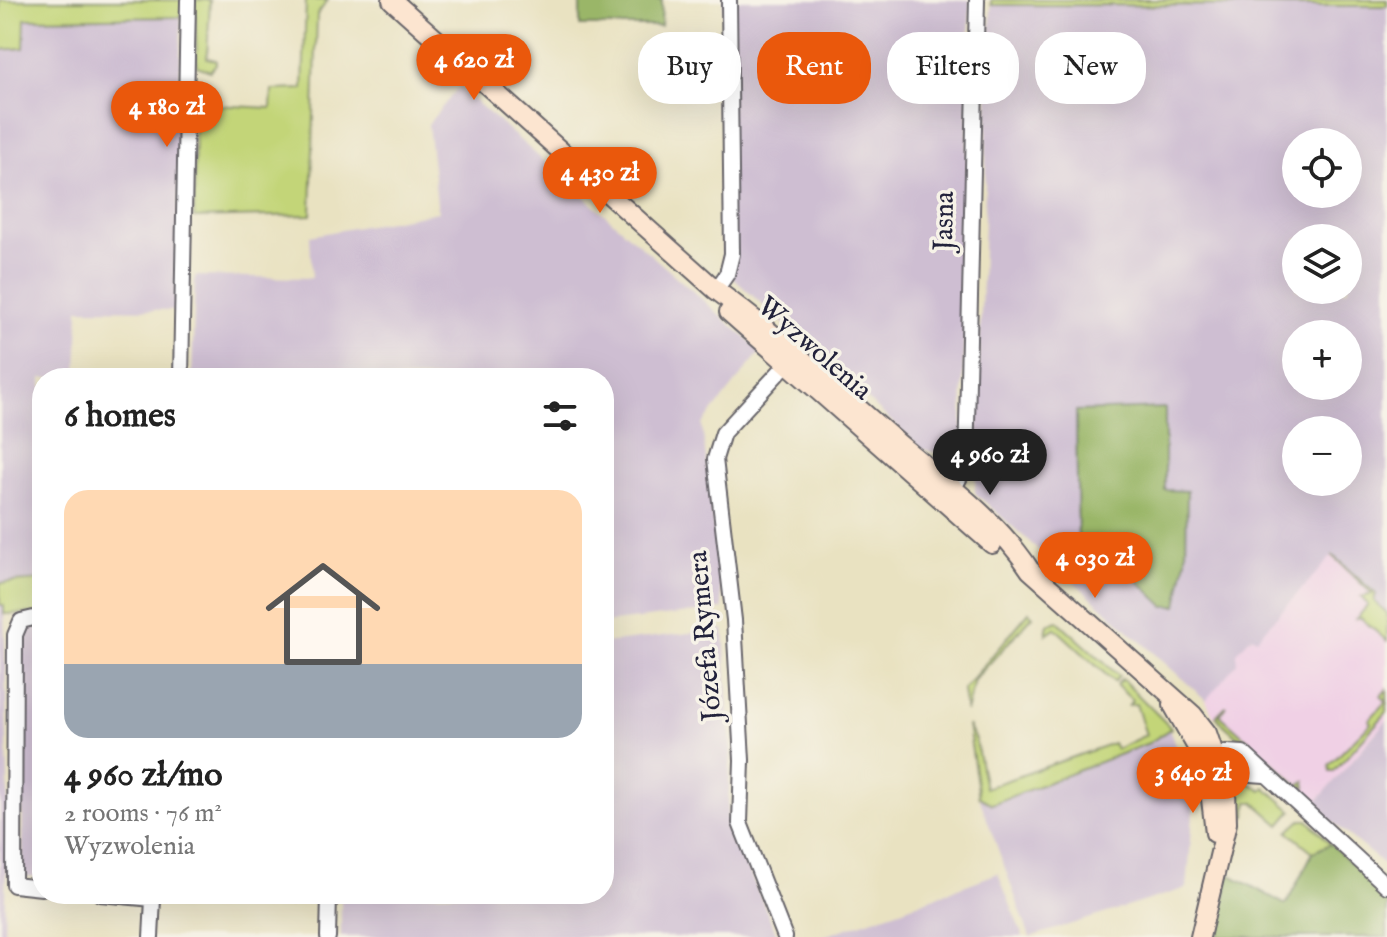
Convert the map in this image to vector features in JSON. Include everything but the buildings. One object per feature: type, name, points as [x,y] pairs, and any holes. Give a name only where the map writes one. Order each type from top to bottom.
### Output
[{"type":"street","points":[[181,368],[188,0]]},
{"type":"street","name":"Wyzwolenia","points":[[392,0],[716,290],[719,303],[792,358],[944,487],[1021,556],[1030,570],[1200,724],[1212,761],[1226,789],[1225,840],[1217,860],[1200,937]]},
{"type":"street","points":[[716,290],[727,274],[732,254],[729,0]]},
{"type":"street","name":"Jasna","points":[[944,487],[966,466],[977,0]]},
{"type":"street","name":"Józefa Rymera","points":[[785,937],[740,823],[742,760],[734,620],[715,459],[723,433],[792,358]]},
{"type":"street","points":[[32,618],[21,621],[15,635],[14,885],[32,887]]},
{"type":"street","points":[[1212,761],[1226,752],[1243,753],[1387,886]]},
{"type":"street","name":"Wyzwolenia","points":[[1212,761],[1217,860]]},
{"type":"street","points":[[1226,789],[1236,773],[1265,775]]},
{"type":"street","points":[[151,937],[153,904]]},
{"type":"street","points":[[328,937],[329,904]]},
{"type":"shaded area","points":[[723,0],[970,0],[969,32],[887,32],[887,104],[968,104],[962,435],[943,455],[922,449],[732,277],[722,258],[723,104],[741,104],[741,32],[723,32]]},
{"type":"shaded area","points":[[1219,3],[1387,6],[1387,613],[1374,601],[1375,594],[1332,556],[1256,639],[1252,636],[1237,652],[1237,663],[1206,700],[975,493],[988,104],[1019,104],[1019,32],[990,32],[991,5]]},
{"type":"shaded area","points":[[181,17],[176,310],[79,309],[77,368],[32,368],[32,581],[0,583],[0,50],[24,48],[25,19]]},
{"type":"shaded area","points":[[459,87],[761,351],[702,425],[723,609],[614,622],[614,368],[192,368],[195,276],[312,278],[310,236],[438,212],[428,124]]},
{"type":"shaded area","points":[[1332,555],[1376,594],[1374,601],[1387,613],[1387,720],[1313,806],[1213,715],[1206,700],[1236,652],[1253,635],[1256,638]]},
{"type":"shaded area","points":[[0,605],[4,605],[8,787],[4,937],[0,937]]},
{"type":"shaded area","points":[[21,621],[32,622],[32,876],[23,876]]},
{"type":"shaded area","points":[[724,629],[731,751],[727,821],[778,937],[341,937],[341,904],[614,904],[614,642]]},
{"type":"shaded area","points":[[1387,720],[1387,867],[1313,806]]},
{"type":"shaded area","points":[[1169,729],[1189,776],[1194,803],[1187,888],[1030,937],[979,797],[992,804],[1149,743]]},
{"type":"shaded area","points":[[998,873],[1023,937],[821,937],[903,909]]},
{"type":"green space","points":[[0,0],[183,0],[181,17],[25,19],[24,48],[0,50]]},
{"type":"green space","points":[[195,0],[210,0],[207,58],[216,60],[216,64],[210,71],[197,66]]},
{"type":"green space","points":[[306,0],[328,0],[317,15],[311,215],[194,218],[195,104],[271,108],[272,90],[303,89]]},
{"type":"green space","points":[[580,0],[662,0],[661,26],[580,26]]},
{"type":"green space","points":[[991,0],[1387,0],[1387,6],[991,5]]},
{"type":"green space","points":[[1165,408],[1165,490],[1187,491],[1186,560],[1177,606],[1164,606],[1138,581],[1126,555],[1108,561],[1078,546],[1076,411]]},
{"type":"green space","points":[[1332,555],[1376,594],[1374,601],[1387,613],[1387,641],[1361,618],[1356,619],[1368,605],[1361,597],[1372,594]]},
{"type":"green space","points":[[32,581],[32,613],[4,614],[4,605],[0,605],[0,583]]},
{"type":"green space","points":[[1029,612],[1033,616],[974,680],[966,712],[963,690]]},
{"type":"green space","points":[[1058,621],[1119,676],[1114,682],[1055,628],[1046,634],[1048,624]]},
{"type":"green space","points":[[1122,679],[1171,728],[1149,743],[992,804],[979,797],[968,725],[976,742],[985,788],[1113,743],[1116,749],[1146,735],[1136,704],[1129,705],[1132,700],[1116,685]]},
{"type":"green space","points":[[1387,689],[1387,712],[1334,771],[1330,771],[1329,765],[1371,723],[1369,720],[1386,701],[1381,696]]},
{"type":"green space","points":[[1226,706],[1220,715],[1299,786],[1305,781],[1306,788],[1291,785],[1222,723],[1216,716]]},
{"type":"green space","points":[[1245,781],[1262,790],[1265,787],[1292,811],[1280,825],[1254,802],[1248,802],[1246,816],[1236,813],[1235,791]]},
{"type":"green space","points":[[1301,820],[1308,820],[1331,844],[1313,852],[1288,832]]},
{"type":"green space","points":[[1331,844],[1387,897],[1387,937],[1218,937],[1229,874],[1286,905],[1313,852]]}]
